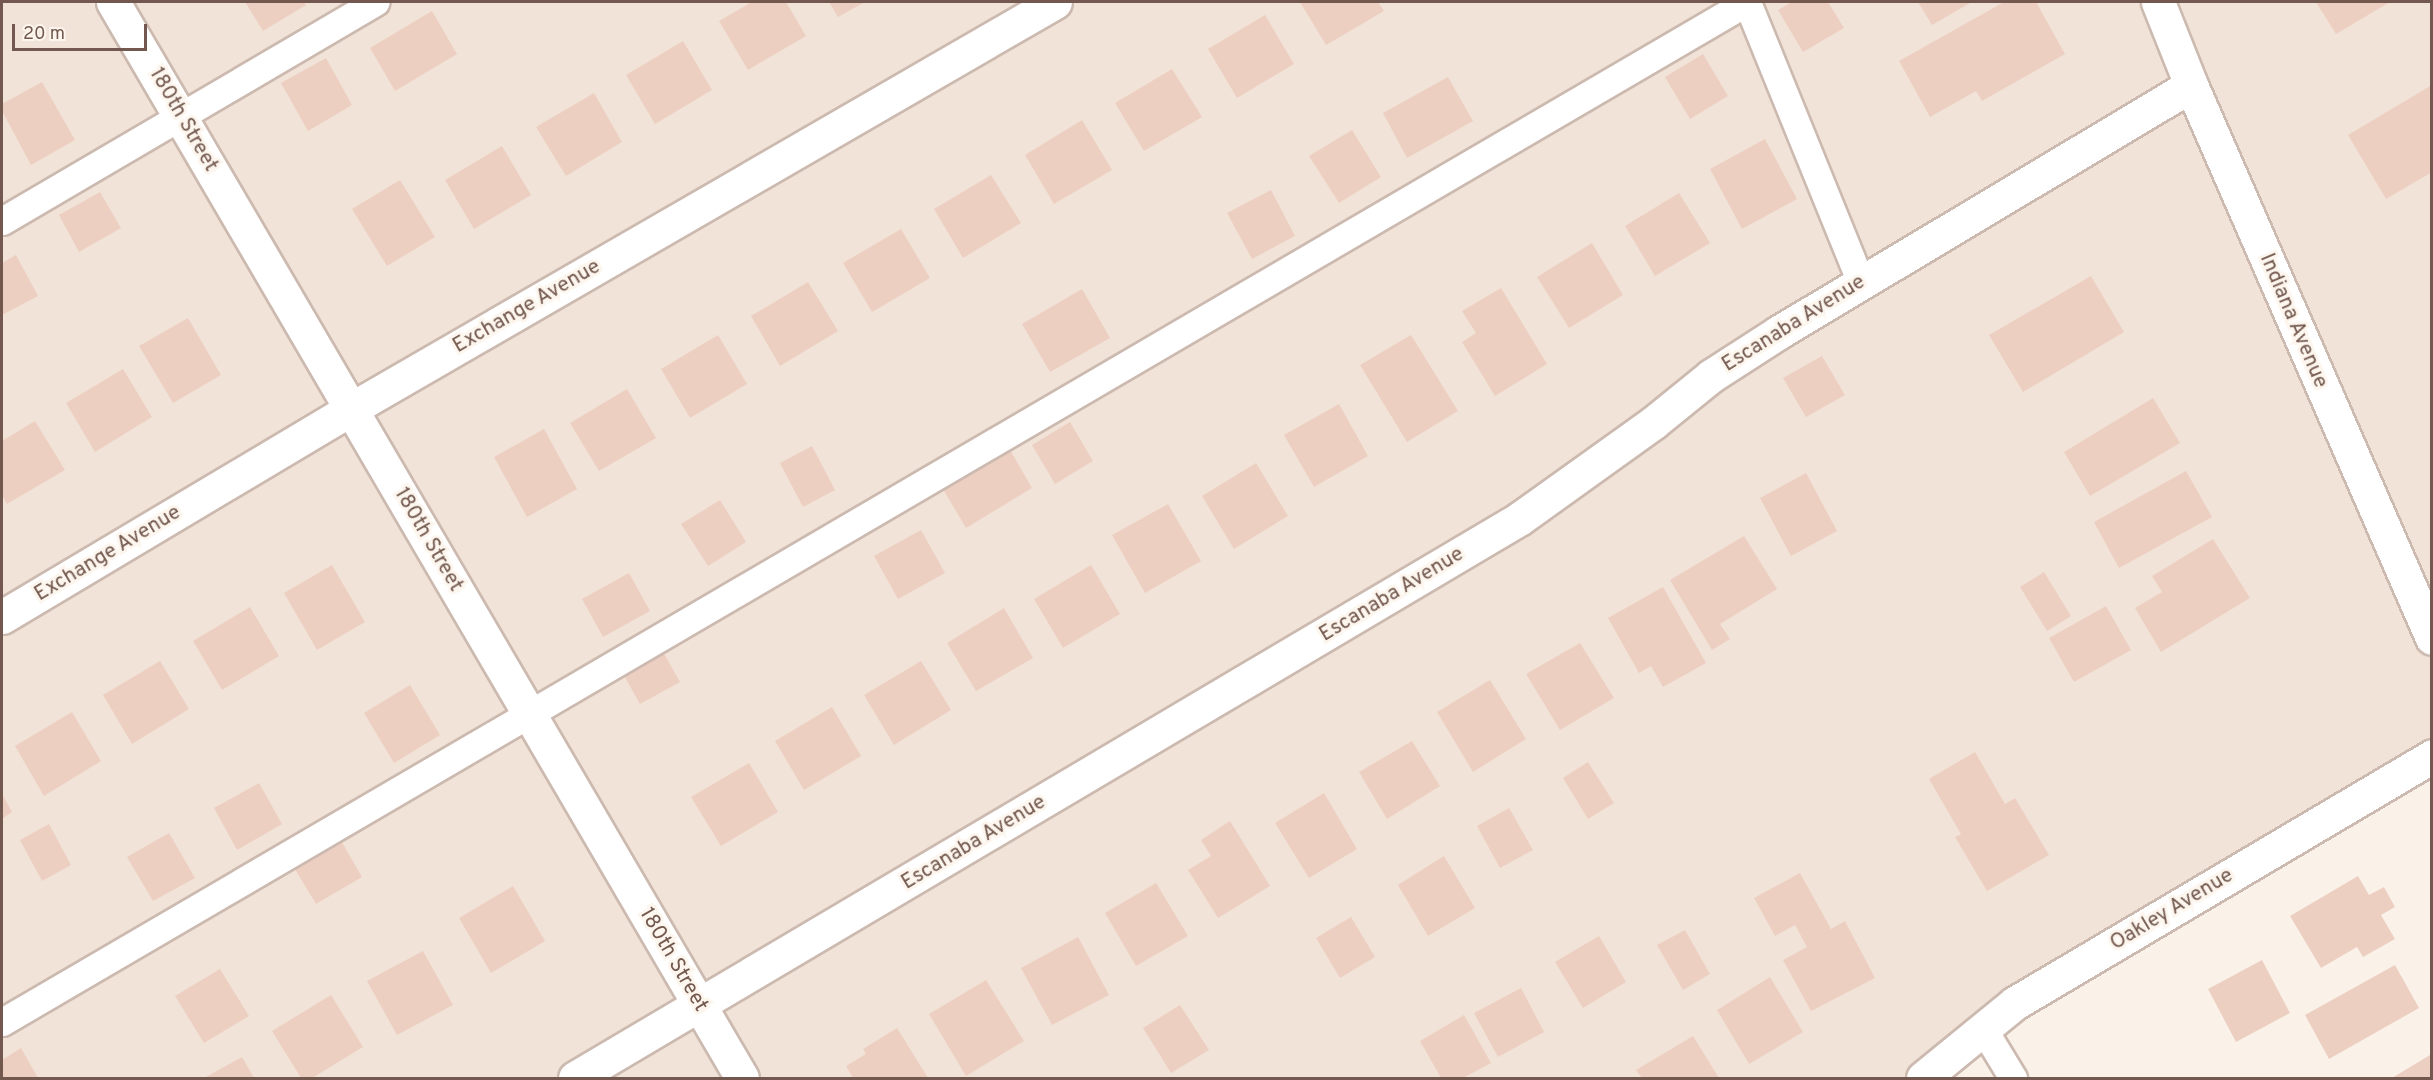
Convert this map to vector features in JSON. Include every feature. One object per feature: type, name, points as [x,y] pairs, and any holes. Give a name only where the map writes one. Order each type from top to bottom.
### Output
[{"type":"street","name":"180th Street","points":[[113,2],[742,1078]]},
{"type":"street","name":"Exchange Avenue","points":[[2,617],[351,409],[1055,2]]},
{"type":"street","name":"Indiana Avenue","points":[[2158,2],[2191,86],[2432,638]]},
{"type":"street","name":"Escanaba Avenue","points":[[575,1078],[1519,519],[1644,430],[1711,376],[1861,282],[2191,86]]},
{"type":"street","name":"Oakley Avenue","points":[[1923,1078],[1982,1027],[2015,1003],[2432,756]]},
{"type":"lane","points":[[2,221],[375,2]]},
{"type":"lane","points":[[2,1022],[1747,2],[1861,282]]},
{"type":"lane","points":[[1982,1027],[2013,1078]]},
{"type":"shaded area","points":[[2,2],[2431,2],[2431,757],[1913,1078],[2,1078]]},
{"type":"building","points":[[245,2],[304,2],[306,5],[263,31]]},
{"type":"building","points":[[752,2],[786,2],[806,36],[748,70],[719,21]]},
{"type":"building","points":[[829,2],[865,2],[838,17]]},
{"type":"building","points":[[1300,2],[1378,2],[1384,11],[1326,45]]},
{"type":"building","points":[[1792,2],[1828,2],[1844,28],[1803,52],[1778,10]]},
{"type":"building","points":[[1918,2],[1972,2],[1932,25]]},
{"type":"building","points":[[2004,2],[2036,2],[2065,54],[1982,101],[1976,91],[1930,117],[1899,61]]},
{"type":"building","points":[[2316,2],[2390,2],[2336,34]]},
{"type":"building","points":[[432,11],[457,54],[395,91],[370,48]]},
{"type":"building","points":[[1265,15],[1294,64],[1237,98],[1208,49]]},
{"type":"building","points":[[683,41],[712,90],[655,124],[626,75]]},
{"type":"building","points":[[1703,54],[1728,96],[1690,119],[1665,77]]},
{"type":"building","points":[[326,58],[352,105],[308,131],[281,83]]},
{"type":"building","points":[[1172,69],[1202,117],[1144,151],[1115,103]]},
{"type":"building","points":[[1448,77],[1473,121],[1407,158],[1383,113]]},
{"type":"building","points":[[42,82],[75,140],[31,165],[2,111],[2,104]]},
{"type":"building","points":[[2432,85],[2432,172],[2386,199],[2348,135]]},
{"type":"building","points":[[594,93],[622,142],[566,176],[536,127]]},
{"type":"building","points":[[1082,120],[1112,170],[1054,204],[1025,155]]},
{"type":"building","points":[[1352,130],[1381,177],[1339,203],[1309,156]]},
{"type":"building","points":[[1765,139],[1797,199],[1742,229],[1710,169]]},
{"type":"building","points":[[502,146],[531,195],[474,229],[445,180]]},
{"type":"building","points":[[991,175],[1021,223],[963,258],[934,209]]},
{"type":"building","points":[[400,180],[435,237],[387,266],[352,209]]},
{"type":"building","points":[[1271,190],[1295,236],[1252,259],[1227,213]]},
{"type":"building","points":[[100,192],[121,228],[79,252],[59,215]]},
{"type":"building","points":[[1679,193],[1710,243],[1655,276],[1625,226]]},
{"type":"building","points":[[901,229],[930,278],[872,312],[843,263]]},
{"type":"building","points":[[1592,243],[1623,295],[1569,328],[1537,277]]},
{"type":"building","points":[[16,255],[38,296],[2,315],[2,263]]},
{"type":"building","points":[[2091,276],[2124,332],[2023,392],[1989,335]]},
{"type":"building","points":[[808,282],[838,331],[780,366],[751,316]]},
{"type":"building","points":[[1501,288],[1547,364],[1495,396],[1462,342],[1476,333],[1462,311]]},
{"type":"building","points":[[1082,289],[1110,338],[1050,372],[1022,324]]},
{"type":"building","points":[[188,318],[221,375],[173,403],[139,346]]},
{"type":"building","points":[[718,335],[747,384],[690,418],[661,369]]},
{"type":"building","points":[[1411,335],[1458,411],[1407,442],[1360,365]]},
{"type":"building","points":[[1822,356],[1845,395],[1806,417],[1783,378]]},
{"type":"building","points":[[123,369],[152,417],[95,452],[66,403]]},
{"type":"building","points":[[627,389],[656,438],[599,471],[570,423]]},
{"type":"building","points":[[2153,398],[2180,443],[2090,496],[2064,452]]},
{"type":"building","points":[[1339,404],[1368,456],[1314,487],[1284,435]]},
{"type":"building","points":[[35,421],[65,470],[7,504],[2,495],[2,441]]},
{"type":"building","points":[[1070,422],[1093,461],[1055,484],[1032,445]]},
{"type":"building","points":[[544,429],[577,489],[527,517],[494,457]]},
{"type":"building","points":[[812,446],[835,490],[803,507],[780,463]]},
{"type":"building","points":[[1009,448],[1032,488],[966,528],[940,484]]},
{"type":"building","points":[[1256,463],[1288,516],[1234,549],[1202,496]]},
{"type":"building","points":[[2186,471],[2212,517],[2119,568],[2094,522]]},
{"type":"building","points":[[1806,473],[1837,531],[1791,556],[1760,498]]},
{"type":"building","points":[[720,500],[746,542],[708,566],[681,524]]},
{"type":"building","points":[[1168,504],[1201,561],[1145,593],[1112,535]]},
{"type":"building","points":[[921,530],[945,573],[898,599],[874,556]]},
{"type":"building","points":[[1744,536],[1777,589],[1720,624],[1730,639],[1712,650],[1670,580]]},
{"type":"building","points":[[2213,539],[2250,598],[2161,652],[2135,608],[2162,592],[2152,576]]},
{"type":"building","points":[[332,565],[365,622],[317,650],[284,593]]},
{"type":"building","points":[[1091,565],[1120,614],[1063,648],[1034,599]]},
{"type":"building","points":[[2044,572],[2071,616],[2047,631],[2020,587]]},
{"type":"building","points":[[629,573],[650,611],[603,637],[582,599]]},
{"type":"building","points":[[1663,587],[1706,663],[1663,687],[1651,666],[1639,673],[1608,618]]},
{"type":"building","points":[[2106,606],[2131,650],[2074,682],[2049,638]]},
{"type":"building","points":[[250,607],[279,656],[222,690],[193,641]]},
{"type":"building","points":[[1004,608],[1033,658],[976,691],[947,643]]},
{"type":"building","points":[[1580,643],[1614,698],[1560,730],[1526,674]]},
{"type":"building","points":[[662,650],[680,682],[640,704],[622,672]]},
{"type":"building","points":[[160,661],[189,709],[132,744],[103,695]]},
{"type":"building","points":[[921,661],[951,710],[894,745],[864,695]]},
{"type":"building","points":[[1490,680],[1526,739],[1473,772],[1437,712]]},
{"type":"building","points":[[410,685],[440,735],[394,763],[364,713]]},
{"type":"building","points":[[832,707],[861,756],[804,790],[775,741]]},
{"type":"building","points":[[72,712],[101,761],[44,796],[15,746]]},
{"type":"building","points":[[1412,741],[1440,786],[1387,819],[1359,772]]},
{"type":"building","points":[[1975,752],[2005,804],[2015,798],[2049,855],[1987,891],[1955,837],[1961,834],[1929,779]]},
{"type":"building","points":[[1588,762],[1614,803],[1588,819],[1563,778]]},
{"type":"building","points":[[749,763],[778,812],[721,846],[691,797]]},
{"type":"building","points":[[259,783],[282,824],[237,850],[214,808]]},
{"type":"building","points":[[1324,793],[1357,849],[1309,878],[1275,823]]},
{"type":"building","points":[[2,794],[12,812],[2,819]]},
{"type":"building","points":[[1509,808],[1533,850],[1500,868],[1477,826]]},
{"type":"building","points":[[1230,821],[1270,886],[1218,918],[1188,870],[1211,856],[1201,840]]},
{"type":"building","points":[[49,824],[71,865],[42,881],[20,840]]},
{"type":"building","points":[[169,833],[195,878],[153,901],[127,857]]},
{"type":"building","points":[[340,839],[362,877],[316,904],[293,866]]},
{"type":"building","points":[[1444,856],[1475,908],[1428,936],[1398,885]]},
{"type":"building","points":[[1800,873],[1831,929],[1845,921],[1875,978],[1811,1011],[1783,960],[1807,947],[1795,925],[1775,936],[1754,898]]},
{"type":"building","points":[[2358,876],[2369,895],[2384,887],[2395,907],[2381,915],[2395,939],[2363,957],[2357,947],[2321,968],[2290,916]]},
{"type":"building","points":[[1156,883],[1188,936],[1136,966],[1105,913]]},
{"type":"building","points":[[513,886],[545,941],[491,973],[459,918]]},
{"type":"building","points":[[1351,917],[1375,957],[1340,978],[1316,938]]},
{"type":"building","points":[[1685,930],[1710,974],[1683,990],[1657,945]]},
{"type":"building","points":[[1599,936],[1626,982],[1583,1008],[1555,962]]},
{"type":"building","points":[[1078,937],[1109,995],[1052,1025],[1021,968]]},
{"type":"building","points":[[423,951],[453,1005],[397,1035],[367,981]]},
{"type":"building","points":[[2262,960],[2290,1013],[2236,1042],[2208,989]]},
{"type":"building","points":[[2395,965],[2419,1008],[2329,1059],[2305,1015]]},
{"type":"building","points":[[220,969],[249,1016],[204,1043],[175,996]]},
{"type":"building","points":[[1770,977],[1803,1032],[1749,1064],[1717,1010]]},
{"type":"building","points":[[986,980],[1024,1041],[966,1076],[929,1014]]},
{"type":"building","points":[[1521,988],[1544,1032],[1498,1057],[1474,1013]]},
{"type":"building","points":[[331,995],[363,1047],[312,1078],[301,1078],[272,1031]]},
{"type":"building","points":[[1180,1005],[1209,1050],[1171,1073],[1143,1028]]},
{"type":"building","points":[[1464,1015],[1491,1063],[1463,1078],[1441,1078],[1420,1041]]},
{"type":"building","points":[[897,1028],[928,1078],[853,1078],[846,1066],[866,1054],[863,1049]]},
{"type":"building","points":[[1693,1036],[1719,1078],[1642,1078],[1636,1070]]},
{"type":"building","points":[[21,1048],[38,1078],[2,1078],[2,1060]]},
{"type":"building","points":[[2430,1055],[2432,1078],[2392,1078]]},
{"type":"building","points":[[242,1057],[254,1078],[204,1078]]}]
